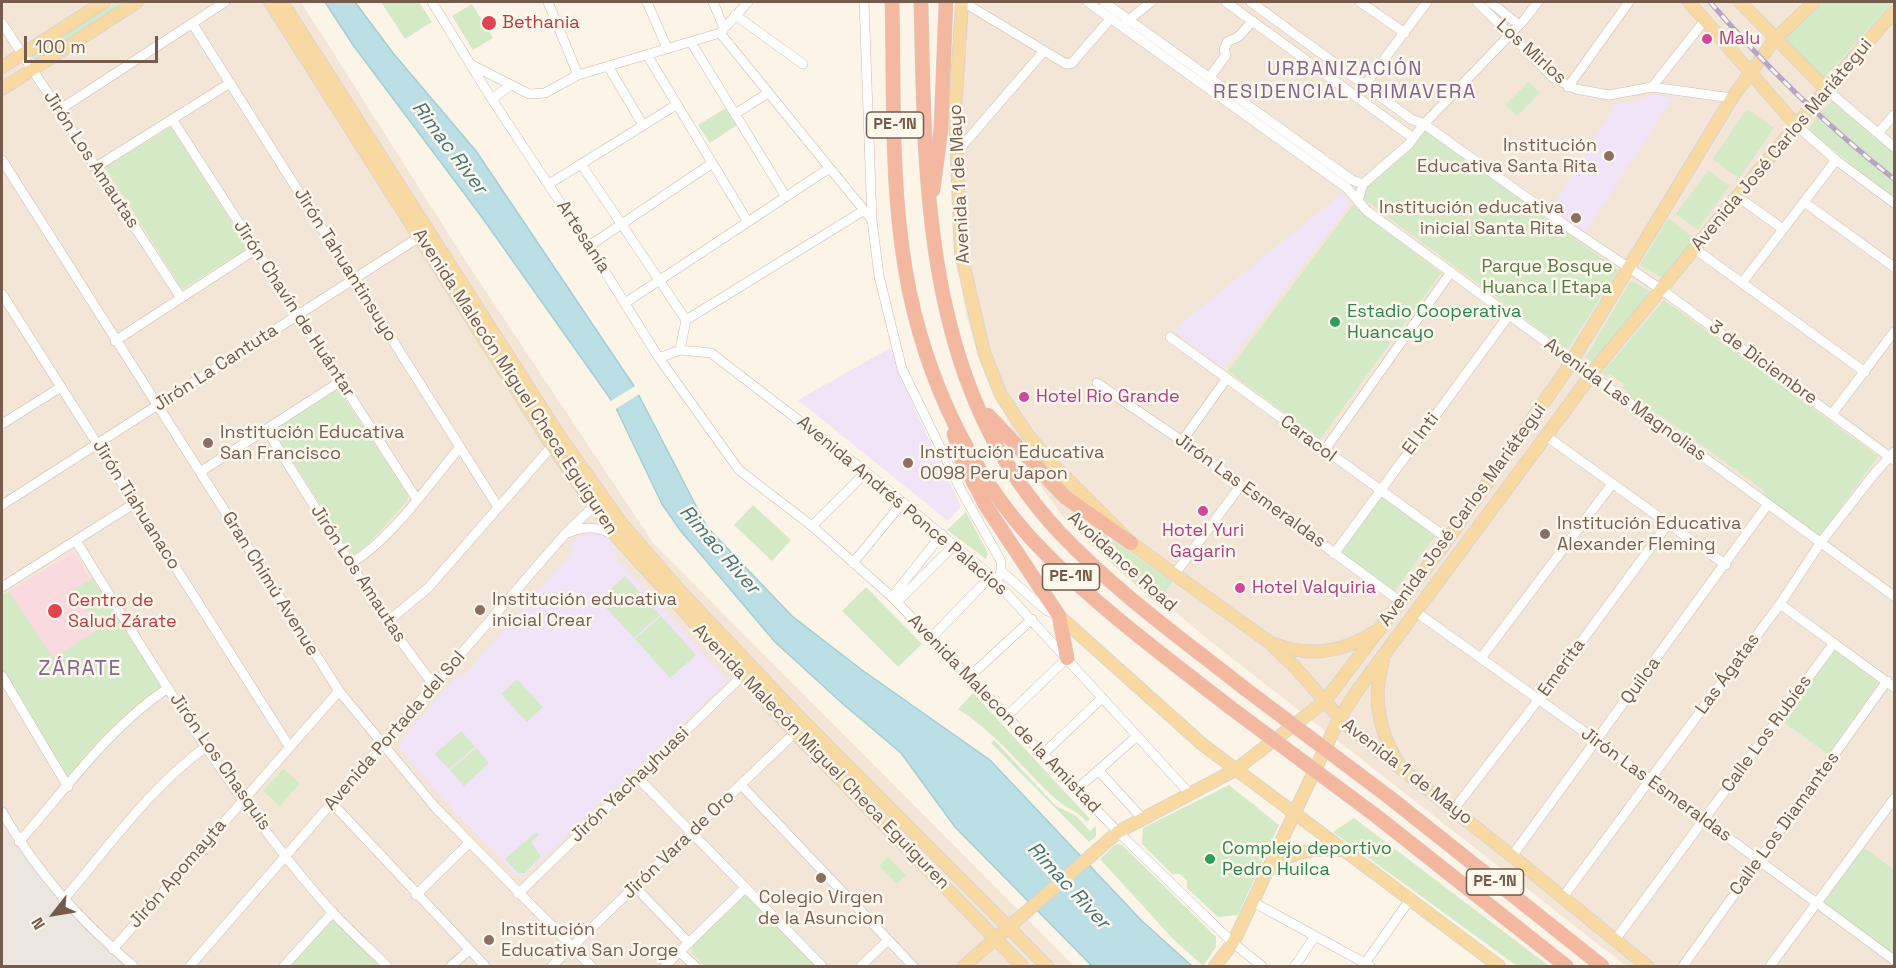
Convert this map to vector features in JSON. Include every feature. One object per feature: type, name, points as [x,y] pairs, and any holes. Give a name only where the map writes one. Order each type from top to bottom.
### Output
[{"type":"highway","name":"PE-1N","points":[[892,2],[896,171],[902,248],[921,335],[949,412],[983,474],[1009,512],[1042,550],[1116,616],[1231,708],[1375,815],[1566,966]]},
{"type":"highway","name":"Avoidance Road","points":[[921,2],[929,222],[950,330],[978,405],[1015,473],[1060,532],[1125,592],[1244,688],[1389,797],[1602,966]]},
{"type":"highway","points":[[929,222],[941,129],[946,2]]},
{"type":"highway","points":[[978,405],[1065,497],[1131,543]]},
{"type":"highway","points":[[949,412],[961,458],[974,484],[1010,547],[1059,616],[1067,658]]},
{"type":"main road","points":[[2,67],[104,2]]},
{"type":"main road","points":[[2,89],[137,2]]},
{"type":"main road","name":"Avenida Malecón Miguel Checa Eguiguren","points":[[270,2],[560,437],[615,536],[795,733],[1022,966]]},
{"type":"main road","name":"Avenida Malecón Miguel Checa Eguiguren","points":[[282,2],[552,446],[597,502],[805,723],[1011,923],[1047,966]]},
{"type":"main road","points":[[292,2],[292,18]]},
{"type":"main road","name":"Avenida 1 de Mayo","points":[[963,2],[956,66],[956,153],[961,254],[984,352],[1001,395],[1027,434],[1057,469],[1131,543],[1269,642],[1302,674],[1339,719],[1647,966]]},
{"type":"main road","points":[[1689,2],[1796,125]]},
{"type":"main road","points":[[1740,2],[1826,89]]},
{"type":"main road","name":"Avenida José Carlos Mariátegui","points":[[964,966],[1092,852],[1118,832],[1235,770],[1324,702],[1448,539],[1572,361],[1751,71],[1775,39],[1814,2]]},
{"type":"main road","name":"Avenida José Carlos Mariátegui","points":[[1215,966],[1233,943],[1339,719],[1385,654],[1591,375],[1826,89],[1894,12]]},
{"type":"main road","points":[[1059,616],[1202,744],[1496,966]]},
{"type":"main road","points":[[1269,642],[1293,650],[1328,651],[1363,640],[1386,622]]},
{"type":"main road","points":[[1385,654],[1377,692],[1380,723],[1392,753],[1412,779]]},
{"type":"main road","points":[[1269,869],[1288,856],[1304,851],[1341,850]]},
{"type":"street","points":[[59,110],[225,2]]},
{"type":"street","name":"Artesanía","points":[[432,2],[659,358],[739,470]]},
{"type":"street","points":[[548,2],[578,75]]},
{"type":"street","points":[[647,2],[667,48]]},
{"type":"street","points":[[713,2],[722,31],[828,169],[872,220]]},
{"type":"street","points":[[470,64],[529,94],[539,94],[578,75],[722,31],[748,2]]},
{"type":"street","points":[[864,2],[872,220],[879,276],[902,369],[963,494],[997,553],[1001,571],[1046,610],[1059,616]]},
{"type":"street","points":[[963,2],[1069,64],[1111,18]]},
{"type":"street","points":[[1088,2],[1210,77],[1352,180],[1363,184]]},
{"type":"street","points":[[1104,2],[1125,23],[1347,188],[1358,201]]},
{"type":"street","points":[[1125,23],[1151,2]]},
{"type":"street","points":[[1226,2],[1413,138]]},
{"type":"street","name":"3 de Diciembre","points":[[1251,2],[1411,120],[1424,124],[1628,269],[1662,290],[1893,457]]},
{"type":"street","points":[[1360,2],[1405,33]]},
{"type":"street","points":[[1357,97],[1427,2]]},
{"type":"street","name":"Los Mirlos","points":[[1477,2],[1554,78],[1568,87],[1609,95],[1652,87],[1732,99]]},
{"type":"street","points":[[1490,2],[1519,25]]},
{"type":"street","points":[[1358,201],[1363,184],[1413,138],[1538,2]]},
{"type":"street","points":[[1568,87],[1629,2]]},
{"type":"street","points":[[735,15],[802,64]]},
{"type":"street","points":[[1266,31],[1275,20]]},
{"type":"street","points":[[1652,87],[1705,20]]},
{"type":"street","points":[[1210,77],[1226,55],[1224,50],[1227,42],[1238,37],[1252,21]]},
{"type":"street","name":"Jirón Los Amautas","points":[[2,23],[181,298]]},
{"type":"street","name":"Jirón Tahuantinsuyo","points":[[192,23],[498,507]]},
{"type":"street","points":[[691,42],[786,197]]},
{"type":"street","points":[[956,153],[1044,51]]},
{"type":"street","points":[[647,55],[748,222]]},
{"type":"street","points":[[608,66],[643,125]]},
{"type":"street","points":[[96,167],[230,83]]},
{"type":"street","points":[[493,101],[496,95],[511,85]]},
{"type":"street","points":[[1826,89],[1894,147]]},
{"type":"street","points":[[735,114],[768,93]]},
{"type":"street","points":[[549,184],[676,105]]},
{"type":"street","points":[[1878,133],[1894,115]]},
{"type":"street","name":"Jirón Chavín de Huántar","points":[[172,119],[416,498]]},
{"type":"street","points":[[1796,125],[1836,160],[1894,203]]},
{"type":"street","name":"Gran Chimú Avenue","points":[[2,160],[339,691],[382,746],[469,843],[591,966]]},
{"type":"street","points":[[1742,283],[1836,160]]},
{"type":"street","points":[[580,164],[686,320],[680,350]]},
{"type":"street","points":[[589,246],[711,164]]},
{"type":"street","points":[[625,303],[828,169]]},
{"type":"street","points":[[1738,197],[1783,229]]},
{"type":"street","name":"Avenida Las Magnolias","points":[[1358,201],[1367,211],[1894,596]]},
{"type":"street","points":[[1804,202],[1894,267]]},
{"type":"street","points":[[686,320],[863,211]]},
{"type":"street","name":"Jirón La Cantuta","points":[[2,504],[425,234]]},
{"type":"street","points":[[115,341],[256,249]]},
{"type":"street","points":[[1695,249],[1865,372]]},
{"type":"street","points":[[1324,451],[1451,272]]},
{"type":"street","name":"Jirón Tiahuanaco","points":[[2,294],[289,746]]},
{"type":"street","name":"El Inti","points":[[1334,554],[1378,490],[1509,315]]},
{"type":"street","name":"Caracol","points":[[1170,337],[1448,539]]},
{"type":"street","points":[[1832,414],[1893,338]]},
{"type":"street","name":"Avenida Andrés Ponce Palacios","points":[[659,358],[680,350],[711,352],[942,534],[994,579],[1190,794]]},
{"type":"street","points":[[1182,441],[1227,378]]},
{"type":"street","points":[[200,472],[341,381]]},
{"type":"street","name":"Jirón Las Esmeraldas","points":[[1097,383],[1182,441],[1401,602]]},
{"type":"street","points":[[2,424],[61,387]]},
{"type":"street","name":"Jirón Los Amautas","points":[[266,429],[387,622],[434,686]]},
{"type":"street","points":[[1546,436],[1726,565]]},
{"type":"street","points":[[387,622],[428,588],[552,446]]},
{"type":"street","points":[[350,564],[370,550],[460,447]]},
{"type":"street","name":"Las Ágatas","points":[[1563,897],[1780,603],[1821,542],[1875,473],[1893,457]]},
{"type":"street","name":"Avenida Malecon de la Amistad","points":[[739,470],[812,526],[894,600],[1118,832],[1233,943],[1262,966]]},
{"type":"street","points":[[812,526],[866,472]]},
{"type":"street","points":[[1481,658],[1612,484]]},
{"type":"street","points":[[1174,575],[1241,485]]},
{"type":"street","name":"Avenida Portada del Sol","points":[[190,966],[565,534],[597,502]]},
{"type":"street","points":[[853,562],[903,502]]},
{"type":"street","points":[[2,588],[135,503]]},
{"type":"street","name":"Quilca","points":[[1512,856],[1726,565],[1768,504]]},
{"type":"street","name":"Emerita","points":[[1454,809],[1539,699],[1668,524]]},
{"type":"street","points":[[565,534],[594,528],[603,529],[615,536]]},
{"type":"street","points":[[894,600],[942,534]]},
{"type":"street","name":"Jirón Los Chasquis","points":[[76,540],[168,688],[243,798],[333,912],[387,966]]},
{"type":"street","points":[[894,600],[954,545]]},
{"type":"street","points":[[931,638],[1001,571]]},
{"type":"street","points":[[1780,603],[1891,684]]},
{"type":"street","name":"Jirón Las Esmeraldas","points":[[1416,612],[1651,780],[1894,960]]},
{"type":"street","points":[[968,678],[1032,619]]},
{"type":"street","name":"Calle Los Rubíes","points":[[1615,940],[1834,643]]},
{"type":"street","points":[[1006,717],[1067,658]]},
{"type":"street","points":[[2,676],[68,787]]},
{"type":"street","name":"Jirón Yachayhuasi","points":[[518,894],[742,676]]},
{"type":"street","name":"Calle Los Diamantes","points":[[1683,966],[1891,684]]},
{"type":"street","points":[[19,842],[132,716],[168,688]]},
{"type":"street","name":"Jirón Apomayta","points":[[112,949],[339,691]]},
{"type":"street","points":[[1042,755],[1102,698]]},
{"type":"street","name":"Jirón Vara de Oro","points":[[552,966],[805,723]]},
{"type":"street","points":[[1076,790],[1136,736]]},
{"type":"street","points":[[63,900],[166,781],[184,762],[207,746]]},
{"type":"street","points":[[1098,770],[1142,818]]},
{"type":"street","points":[[638,778],[822,966]]},
{"type":"street","points":[[741,785],[913,966]]},
{"type":"street","points":[[1770,966],[1894,799]]},
{"type":"street","points":[[332,803],[485,966]]},
{"type":"street","points":[[2,812],[19,842],[63,900],[112,949],[133,966]]},
{"type":"street","points":[[416,895],[469,843]]},
{"type":"street","points":[[635,887],[689,943]]},
{"type":"street","points":[[665,966],[745,888]]},
{"type":"street","points":[[1253,902],[1366,966],[1409,901]]},
{"type":"street","points":[[284,966],[333,912]]},
{"type":"street","points":[[1295,966],[1315,936]]},
{"type":"street","points":[[861,966],[888,940]]},
{"type":"street","points":[[451,966],[469,950]]},
{"type":"street","points":[[680,952],[694,966]]},
{"type":"shaded area","points":[[2,2],[301,2],[465,260],[654,544],[1074,966],[2,966]]},
{"type":"shaded area","points":[[958,2],[1894,2],[1894,966],[1626,966],[1210,641],[1063,517],[1038,482],[984,372],[966,315],[954,237],[950,125],[955,13]]},
{"type":"shaded area","name":"Institución Educativa Santa Rita","points":[[1655,94],[1672,99],[1585,233],[1550,210],[1617,101],[1631,102]]},
{"type":"shaded area","points":[[1342,193],[1350,204],[1224,369],[1173,330]]},
{"type":"shaded area","name":"Institución Educativa 0098 Peru Japon","points":[[890,348],[919,419],[961,506],[948,521],[798,400]]},
{"type":"shaded area","points":[[587,532],[604,534],[616,544],[614,555],[728,680],[525,875],[516,875],[440,796],[399,748],[401,739],[457,676],[464,675],[572,552],[570,543]]},
{"type":"shaded area","name":"Centro de Salud Zárate","points":[[71,554],[75,555],[90,579],[74,590],[99,629],[53,658],[9,592]]},
{"type":"shaded area","points":[[2,810],[60,895],[136,966],[2,966]]},
{"type":"green space","points":[[116,2],[126,2],[35,60],[31,56]]},
{"type":"green space","points":[[381,2],[419,2],[432,22],[405,39]]},
{"type":"green space","points":[[1824,2],[1893,2],[1823,79],[1783,40]]},
{"type":"green space","points":[[472,4],[493,38],[473,50],[452,16]]},
{"type":"green space","points":[[1528,82],[1540,93],[1517,116],[1505,105]]},
{"type":"green space","points":[[1832,101],[1894,152],[1894,175],[1819,115]]},
{"type":"green space","points":[[726,108],[737,125],[710,143],[698,125]]},
{"type":"green space","points":[[1747,109],[1774,128],[1739,178],[1713,159]]},
{"type":"green space","points":[[1817,117],[1894,182],[1894,198],[1808,130]]},
{"type":"green space","points":[[171,127],[248,248],[182,289],[105,167]]},
{"type":"green space","name":"Parque Bosque Huanca I Etapa","points":[[1425,130],[1618,270],[1567,350],[1364,199],[1364,188]]},
{"type":"green space","points":[[1708,170],[1729,186],[1698,230],[1676,214]]},
{"type":"green space","name":"Estadio Cooperativa Huancayo","points":[[1353,205],[1441,273],[1320,439],[1228,371]]},
{"type":"green space","points":[[1668,218],[1695,239],[1662,278],[1640,265]]},
{"type":"green space","points":[[1630,282],[1635,282],[1650,292],[1593,363],[1586,357]]},
{"type":"green space","points":[[1664,300],[1878,456],[1820,536],[1764,495],[1762,489],[1659,414],[1653,415],[1636,402],[1623,388],[1624,384],[1610,374],[1608,377],[1602,373]]},
{"type":"green space","points":[[338,388],[408,495],[407,501],[369,543],[353,556],[273,430]]},
{"type":"green space","points":[[1379,493],[1436,535],[1394,592],[1338,552]]},
{"type":"green space","points":[[753,505],[791,540],[772,561],[734,525]]},
{"type":"green space","points":[[966,512],[988,553],[986,559],[947,530]]},
{"type":"green space","points":[[1096,530],[1173,581],[1157,604],[1088,542]]},
{"type":"green space","points":[[625,576],[660,615],[634,638],[599,600]]},
{"type":"green space","points":[[92,578],[162,687],[130,712],[68,781],[2,669],[2,595],[9,592],[53,658],[99,629],[74,590]]},
{"type":"green space","points":[[866,587],[922,644],[898,667],[842,611]]},
{"type":"green space","points":[[661,616],[696,655],[670,678],[635,639]]},
{"type":"green space","points":[[1835,648],[1880,681],[1828,754],[1783,722]]},
{"type":"green space","points":[[517,679],[543,707],[527,722],[501,694]]},
{"type":"green space","points":[[973,693],[1090,819],[1087,822],[1057,800],[999,742],[958,709]]},
{"type":"green space","points":[[461,731],[475,747],[449,769],[435,754]]},
{"type":"green space","points":[[994,740],[1056,806],[1076,816],[1090,831],[1096,826],[1096,836],[1089,842],[991,743]]},
{"type":"green space","points":[[476,748],[489,763],[464,786],[450,770]]},
{"type":"green space","points":[[283,769],[300,783],[280,806],[263,791]]},
{"type":"green space","name":"Complejo deportivo Pedro Huilca","points":[[1229,785],[1279,825],[1238,915],[1218,917],[1187,888],[1187,881],[1180,874],[1172,874],[1142,844],[1143,828]]},
{"type":"green space","points":[[1354,818],[1549,966],[1517,966],[1333,832]]},
{"type":"green space","points":[[536,832],[539,835],[531,842],[541,857],[525,873],[518,873],[505,859]]},
{"type":"green space","points":[[1116,844],[1122,845],[1216,937],[1216,947],[1203,966],[1174,940],[1100,859]]},
{"type":"green space","points":[[1863,847],[1894,870],[1894,956],[1824,903]]},
{"type":"green space","points":[[888,857],[906,875],[897,884],[879,866]]},
{"type":"green space","points":[[744,893],[816,966],[705,966],[692,953],[692,946]]},
{"type":"green space","points":[[334,917],[382,966],[289,966]]},
{"type":"water","name":"Rimac River","points":[[325,2],[355,2],[393,53],[476,151],[634,386],[707,527],[792,616],[862,670],[990,760],[1142,921],[1192,966],[1092,966],[955,827],[901,753],[775,642],[680,530],[662,504],[614,404],[481,216],[353,45]]},
{"type":"pier","points":[[637,385],[641,393],[614,410],[609,402]]},
{"type":"railway","points":[[1710,2],[1798,95],[1894,179]]},
{"type":"place","name":"Bethania","points":[[489,23]]},
{"type":"place","name":"Malu","points":[[1707,39]]},
{"type":"place","name":"Institución Educativa Santa Rita","points":[[1609,156]]},
{"type":"place","name":"Institución educativa inicial Santa Rita","points":[[1576,218]]},
{"type":"place","name":"Estadio Cooperativa Huancayo","points":[[1335,322]]},
{"type":"place","name":"Hotel Rio Grande","points":[[1024,397]]},
{"type":"place","name":"Institución Educativa San Francisco","points":[[208,443]]},
{"type":"place","name":"Institución Educativa 0098 Peru Japon","points":[[908,463]]},
{"type":"place","name":"Hotel Yuri Gagarin","points":[[1203,511]]},
{"type":"place","name":"Institución Educativa Alexander Fleming","points":[[1545,534]]},
{"type":"place","name":"Hotel Valquiria","points":[[1240,588]]},
{"type":"place","name":"Institución educativa inicial Crear","points":[[480,610]]},
{"type":"place","name":"Centro de Salud Zárate","points":[[55,611]]},
{"type":"place","name":"Complejo deportivo Pedro Huilca","points":[[1210,859]]},
{"type":"place","name":"Colegio Virgen de la Asuncion","points":[[821,878]]},
{"type":"place","name":"Institución Educativa San Jorge","points":[[489,940]]},
{"type":"district","name":"URBANIZACIÓN RESIDENCIAL PRIMAVERA","points":[[1345,82]]},
{"type":"district","name":"ZÁRATE","points":[[80,669]]}]
